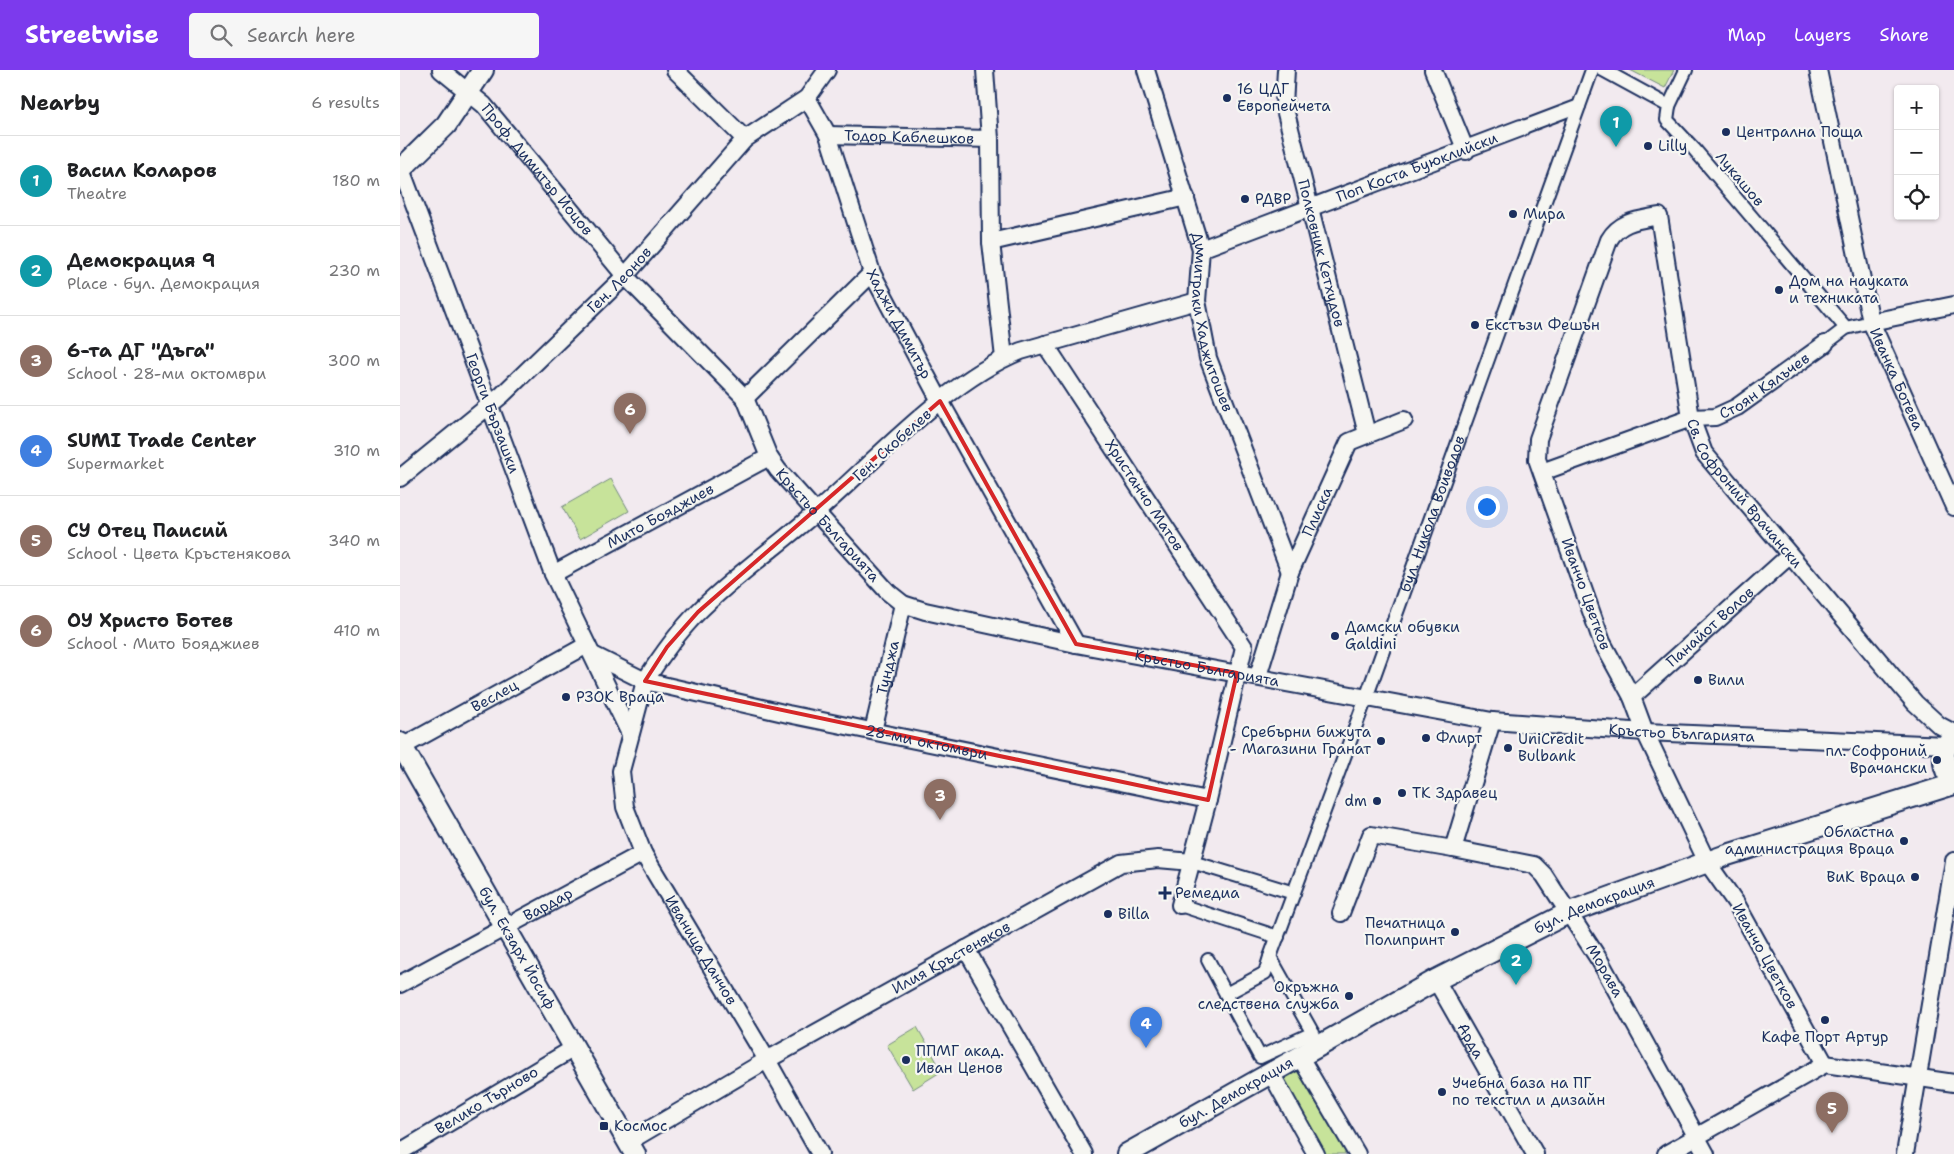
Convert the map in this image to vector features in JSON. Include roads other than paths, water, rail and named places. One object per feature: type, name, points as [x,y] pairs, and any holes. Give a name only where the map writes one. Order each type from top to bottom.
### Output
[{"type":"street","name":"Проф. Димитър Йоцов","points":[[442,70],[470,92],[498,121],[625,276]]},
{"type":"street","points":[[401,169],[446,125],[483,70]]},
{"type":"street","points":[[676,70],[745,139]]},
{"type":"street","name":"Ген. Леонов","points":[[400,478],[490,407],[625,276],[745,139],[807,98],[827,70]]},
{"type":"street","points":[[985,70],[990,139],[991,242],[1004,358]]},
{"type":"street","name":"Димитраки Хаджитошев","points":[[1146,70],[1201,249],[1197,300],[1208,358],[1290,572]]},
{"type":"street","name":"Полковник Кетхудов","points":[[1286,70],[1284,105],[1367,434]]},
{"type":"street","points":[[1433,70],[1466,151]]},
{"type":"street","name":"бул. Никола Войводов","points":[[1226,994],[1265,973],[1592,70]]},
{"type":"street","points":[[1603,70],[1669,106],[1686,70]]},
{"type":"street","name":"Иванка Ботева","points":[[1818,70],[1871,322],[1954,507]]},
{"type":"street","name":"Хаджи Димитър","points":[[807,98],[828,135],[872,273],[940,402],[1076,644]]},
{"type":"street","points":[[1521,128],[1579,106]]},
{"type":"street","name":"Лукашов","points":[[1669,106],[1666,120],[1694,149],[1846,328]]},
{"type":"street","name":"Поп Коста Буюклийски","points":[[1201,249],[1466,151],[1521,128]]},
{"type":"street","name":"Тодор Каблешков","points":[[828,135],[990,139]]},
{"type":"street","name":"Георги Бързашки","points":[[401,169],[553,574],[630,734]]},
{"type":"street","points":[[991,242],[1186,197]]},
{"type":"street","name":"Св. Софроний Врачански","points":[[1635,221],[1659,216],[1691,418],[1704,453],[1915,703],[1951,738]]},
{"type":"street","name":"Иванчо Цветков","points":[[1635,221],[1622,224],[1614,230],[1609,240],[1538,439],[1537,459],[1602,642],[1632,697],[1645,732],[1707,862],[1736,903],[1826,1064]]},
{"type":"street","points":[[745,398],[872,273]]},
{"type":"street","name":"Кръстьо Българията","points":[[625,276],[745,398],[769,457],[888,592],[903,604],[925,611],[1076,644],[1258,676],[1492,721],[1645,732],[1951,738]]},
{"type":"street","name":"Ген. Скобелев","points":[[630,734],[645,681],[667,647],[698,612],[816,512],[940,402],[1004,358],[1045,344],[1197,300]]},
{"type":"street","name":"Стоян Кялъчев","points":[[1542,472],[1691,418],[1715,417],[1736,408],[1846,328],[1954,305]]},
{"type":"street","name":"Христанчо Матов","points":[[1045,344],[1244,646],[1254,662],[1258,676]]},
{"type":"street","name":"Плиска","points":[[1258,676],[1272,639],[1290,572],[1349,442],[1404,420]]},
{"type":"street","name":"Мито Бояджиев","points":[[553,574],[584,560],[769,457]]},
{"type":"street","name":"Панайот Волов","points":[[1632,697],[1789,556]]},
{"type":"street","name":"Тунджа","points":[[873,731],[903,604]]},
{"type":"street","points":[[1244,646],[1208,800],[1180,905],[1278,937]]},
{"type":"street","name":"28-ми октомври","points":[[590,650],[645,681],[873,731],[1208,800]]},
{"type":"street","name":"Веслец","points":[[401,746],[590,650]]},
{"type":"street","points":[[1453,849],[1492,721]]},
{"type":"street","name":"Иваница Данчов","points":[[630,734],[621,771],[625,807],[643,853],[767,1060],[820,1154]]},
{"type":"street","points":[[1951,738],[1944,762],[1946,770],[1954,783]]},
{"type":"street","name":"бул. Екзарх Йосиф","points":[[401,746],[631,1148]]},
{"type":"street","name":"бул. Демокрация","points":[[1127,1154],[1266,1065],[1300,1057],[1316,1039],[1570,912],[1707,862],[1954,783]]},
{"type":"street","name":"Морава","points":[[1341,913],[1371,835],[1534,864],[1550,882],[1600,961],[1706,1154]]},
{"type":"street","name":"Вардар","points":[[400,984],[643,853]]},
{"type":"street","name":"Илия Кръстеняков","points":[[631,1148],[767,1060],[1121,863],[1158,859],[1192,862],[1294,893]]},
{"type":"street","points":[[1905,1154],[1954,860]]},
{"type":"street","points":[[966,949],[1084,1154]]},
{"type":"street","points":[[1266,1065],[1316,1039],[1270,957]]},
{"type":"street","points":[[1208,960],[1316,1154]]},
{"type":"street","name":"Арда","points":[[1436,980],[1535,1154]]},
{"type":"street","name":"Велико Търново","points":[[401,1152],[574,1048]]},
{"type":"street","points":[[1300,1057],[1357,1154]]},
{"type":"street","points":[[1666,1154],[1826,1064],[1954,1083]]},
{"type":"place","name":"16 ЦДГ Европейчета","points":[[1227,98]]},
{"type":"place","name":"Централна Поща","points":[[1726,132]]},
{"type":"place","name":"Lilly","points":[[1648,146]]},
{"type":"place","name":"Васил Коларов","points":[[1616,147]]},
{"type":"place","name":"РДВР","points":[[1245,199]]},
{"type":"place","name":"Мира","points":[[1513,214]]},
{"type":"place","name":"Дом на науката и техниката","points":[[1779,290]]},
{"type":"place","name":"Екстъзи Фешън","points":[[1475,325]]},
{"type":"place","name":"ОУ Христо Ботев","points":[[630,434]]},
{"type":"place","name":"Дамски обувки Galdini","points":[[1335,636]]},
{"type":"place","name":"Вили","points":[[1698,680]]},
{"type":"place","name":"РЗОК Враца","points":[[566,697]]},
{"type":"place","name":"Флирт","points":[[1426,738]]},
{"type":"place","name":"Сребърни бижута - Магазини Гранат","points":[[1381,741]]},
{"type":"place","name":"UniCredit Bulbank","points":[[1508,748]]},
{"type":"place","name":"пл. Софроний Врачански","points":[[1937,760]]},
{"type":"place","name":"ТК Здравец","points":[[1402,793]]},
{"type":"place","name":"dm","points":[[1377,801]]},
{"type":"place","name":"6-та ДГ \"Дъга\"","points":[[940,820]]},
{"type":"place","name":"Областна администрация Враца","points":[[1904,841]]},
{"type":"place","name":"ВиК Враца","points":[[1915,877]]},
{"type":"place","name":"Ремедиа","points":[[1165,893]]},
{"type":"place","name":"Billa","points":[[1108,914]]},
{"type":"place","name":"Печатница Полипринт","points":[[1455,932]]},
{"type":"place","name":"Демокрация 9","points":[[1516,985]]},
{"type":"place","name":"Окръжна следствена служба","points":[[1349,996]]},
{"type":"place","name":"Кафе Порт Артур","points":[[1825,1020]]},
{"type":"place","name":"SUMI Trade Center","points":[[1146,1048]]},
{"type":"place","name":"ППМГ акад. Иван Ценов","points":[[906,1060]]},
{"type":"place","name":"Учебна база на ПГ по текстил и дизайн","points":[[1442,1092]]},
{"type":"place","name":"Космос","points":[[604,1126]]},
{"type":"place","name":"СУ Отец Паисий","points":[[1832,1133]]}]
